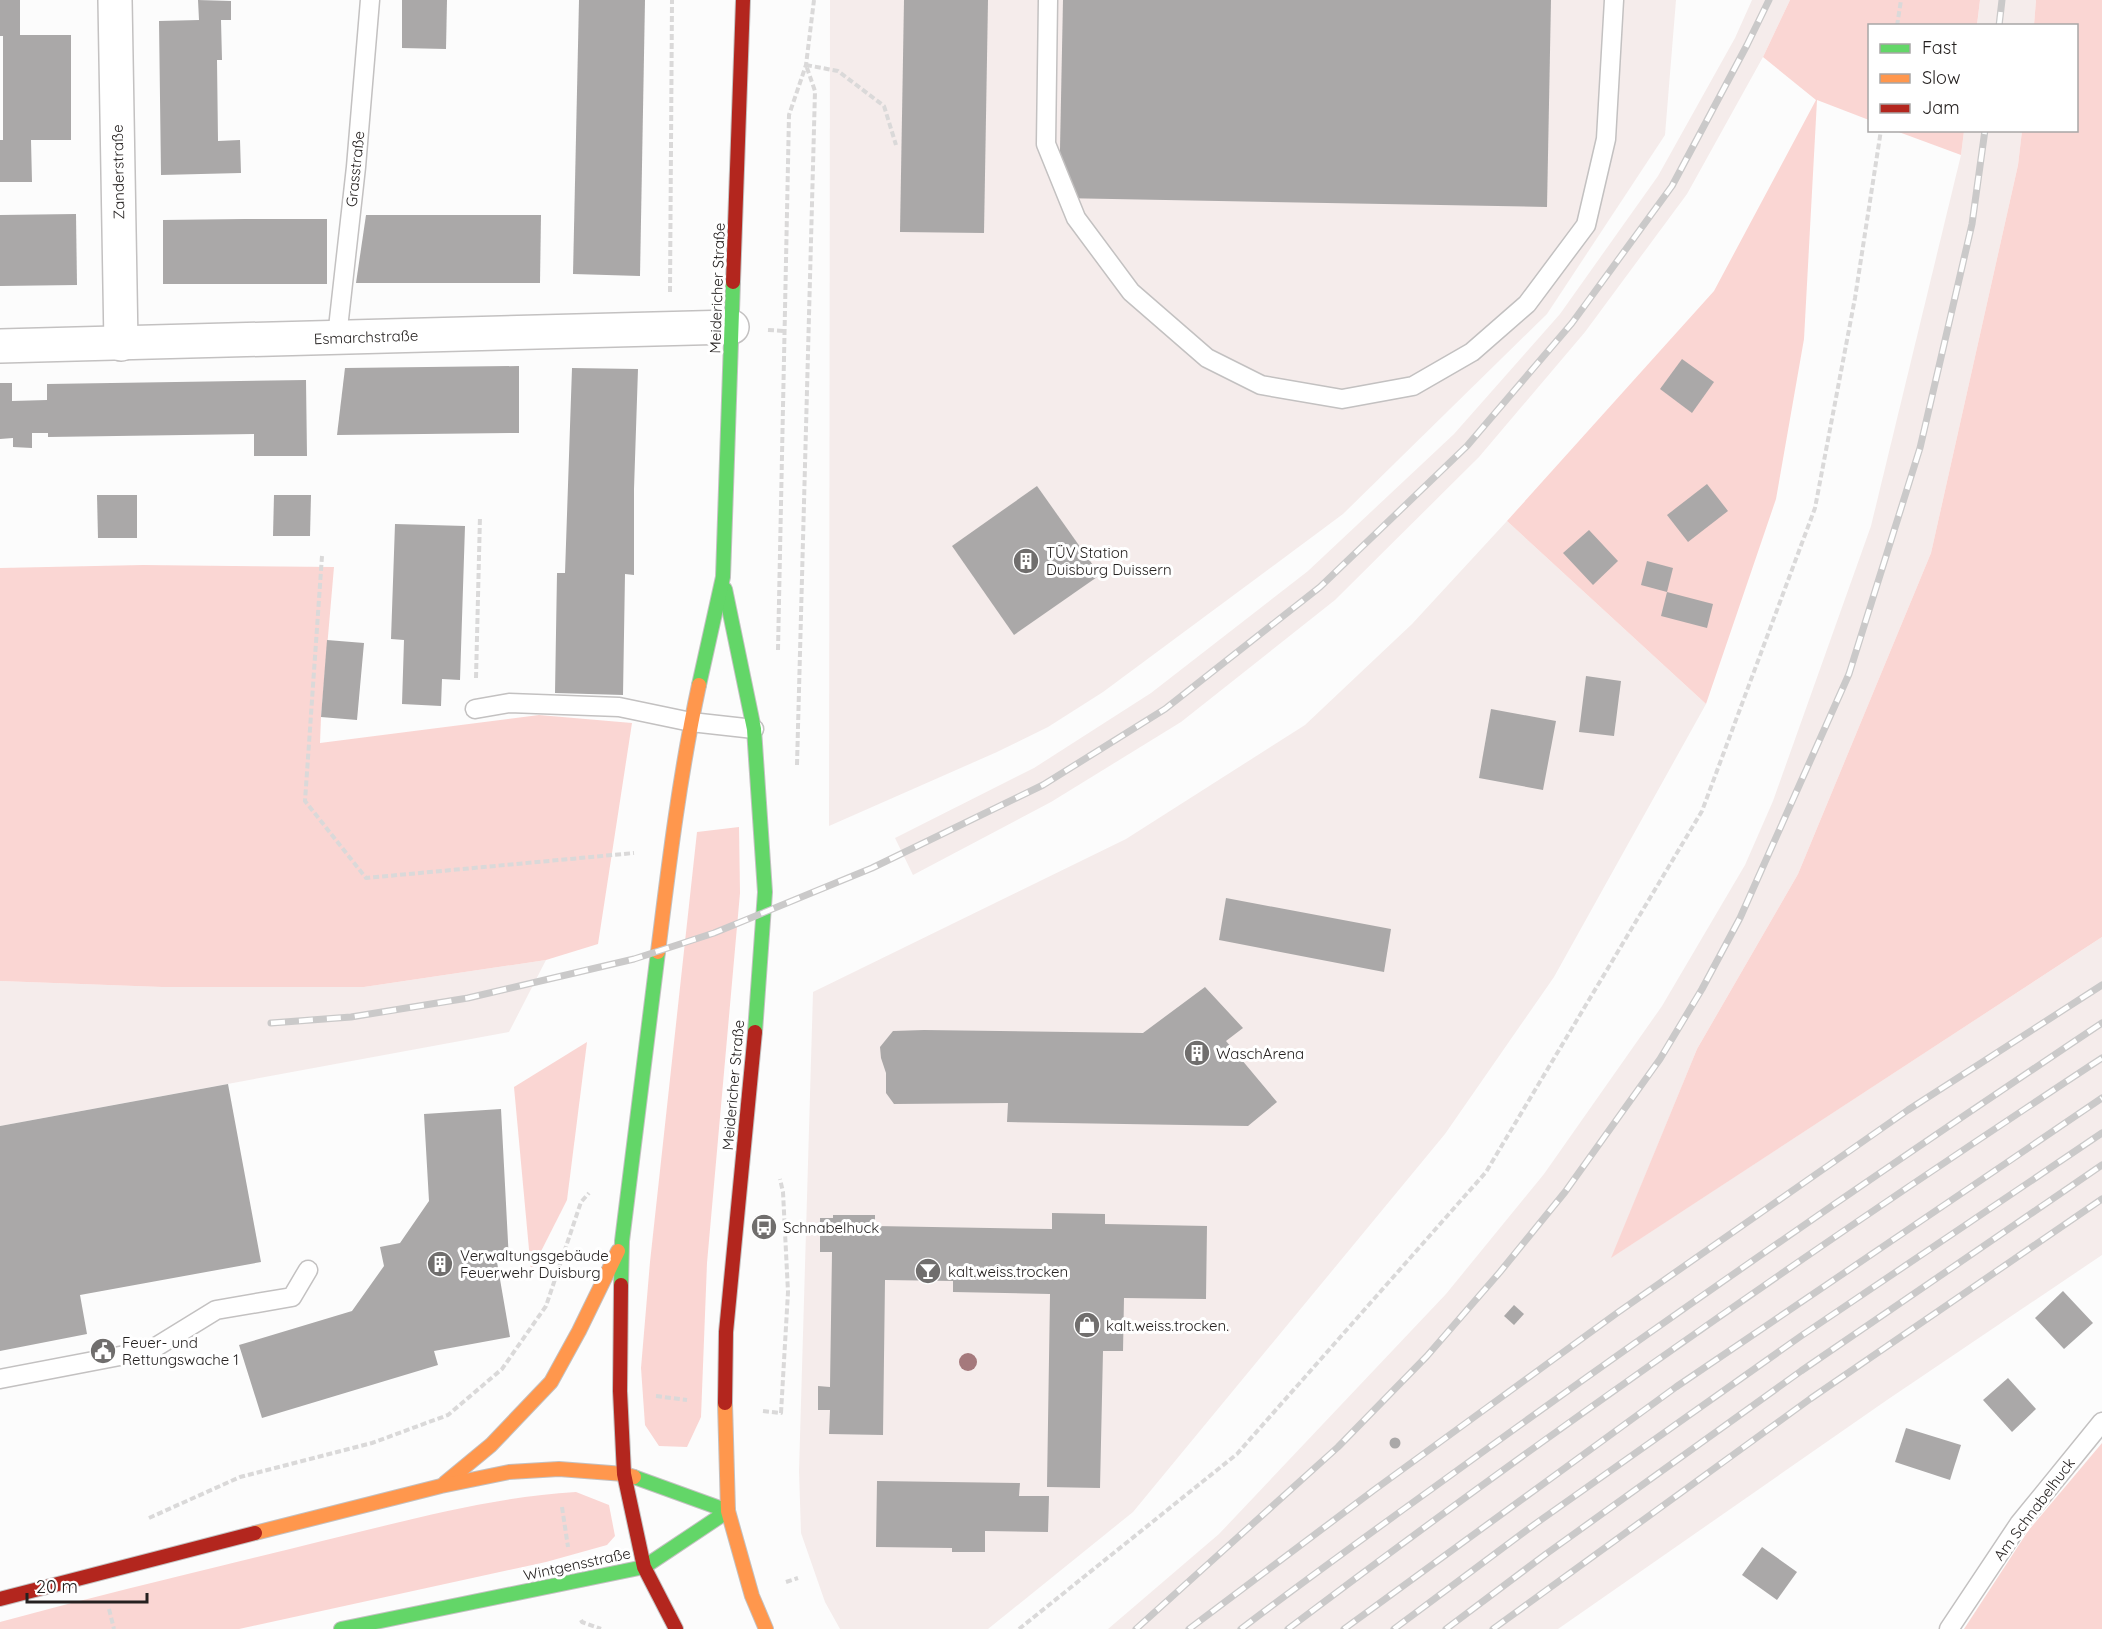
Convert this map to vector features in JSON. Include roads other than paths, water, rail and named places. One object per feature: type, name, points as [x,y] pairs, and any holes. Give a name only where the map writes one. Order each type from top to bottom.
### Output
[{"type":"main road","name":"Meidericher Straße","points":[[676,1629],[644,1567],[624,1474],[621,1391],[622,1241],[671,850],[692,722],[723,577],[743,0]]},
{"type":"main road","name":"Meidericher Straße","points":[[723,577],[754,729],[765,892],[756,1021],[726,1332],[725,1405],[728,1511],[752,1596],[766,1629]]},
{"type":"main road","points":[[441,1486],[491,1445],[551,1382],[579,1331],[622,1241]]},
{"type":"main road","points":[[0,1599],[441,1486],[509,1472],[559,1469],[624,1474],[728,1511]]},
{"type":"main road","name":"Wintgensstraße","points":[[341,1629],[644,1567],[728,1511]]},
{"type":"street","name":"Zanderstraße","points":[[115,0],[121,344]]},
{"type":"street","name":"Esmarchstraße","points":[[0,346],[732,327]]},
{"type":"lane","name":"Grasstraße","points":[[337,338],[356,167],[370,0]]},
{"type":"lane","points":[[1048,0],[1046,144],[1076,218],[1131,292],[1207,358],[1261,385],[1342,399],[1413,386],[1472,352],[1527,304],[1586,225],[1606,139],[1614,0]]},
{"type":"lane","points":[[475,709],[509,703],[619,707],[692,722],[754,729]]},
{"type":"lane","points":[[0,1378],[151,1350],[216,1310],[292,1297],[308,1270]]},
{"type":"lane","name":"Am Schnabelhuck","points":[[1949,1629],[2019,1524],[2102,1422]]},
{"type":"railway","points":[[271,1023],[351,1017],[468,998],[634,959],[714,933],[872,868],[1043,785],[1165,709],[1320,587],[1467,446],[1572,323],[1672,186],[1769,0]]},
{"type":"railway","points":[[1999,24],[2002,0]]},
{"type":"railway","points":[[1136,1629],[1338,1447],[1427,1356],[1565,1192],[1660,1059],[1702,989],[1740,918],[1849,674],[1920,448],[1972,224],[1985,132]]},
{"type":"railway","points":[[1189,1629],[1374,1490],[1617,1313],[1908,1110],[2102,985]]},
{"type":"railway","points":[[1241,1629],[1560,1396],[1869,1181],[2102,1023]]},
{"type":"railway","points":[[1288,1629],[1488,1481],[1690,1337],[1895,1196],[2102,1058]]},
{"type":"railway","points":[[1344,1629],[1676,1387],[2102,1098]]},
{"type":"railway","points":[[1394,1629],[1535,1524],[1801,1336],[2102,1133]]},
{"type":"railway","points":[[1446,1629],[1546,1554],[1801,1371],[2102,1165]]},
{"type":"railway","points":[[1493,1629],[1810,1399],[2102,1199]]},
{"type":"place","name":"TÜV Station Duisburg Duissern","points":[[1026,561]]},
{"type":"place","name":"WaschArena","points":[[1197,1053]]},
{"type":"place","name":"Schnabelhuck","points":[[764,1227]]},
{"type":"place","name":"Verwaltungsgebäude Feuerwehr Duisburg","points":[[440,1264]]},
{"type":"place","name":"kalt.weiss.trocken","points":[[928,1271]]},
{"type":"place","name":"kalt.weiss.trocken.","points":[[1087,1325]]},
{"type":"place","name":"Feuer- und Rettungswache 1","points":[[103,1351]]}]
